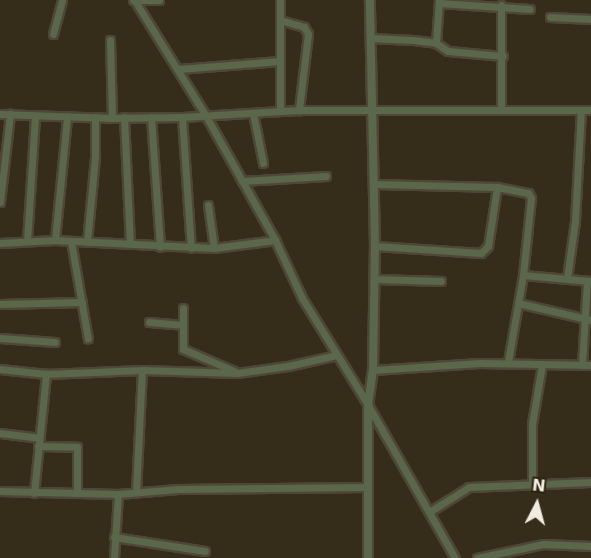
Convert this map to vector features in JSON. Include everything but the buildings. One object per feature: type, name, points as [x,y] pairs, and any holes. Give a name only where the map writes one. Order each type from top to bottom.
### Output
[{"type":"street","points":[[52,34],[62,0]]},
{"type":"street","points":[[134,0],[159,0]]},
{"type":"street","points":[[134,0],[179,69],[275,240],[302,298],[368,405],[455,558]]},
{"type":"street","points":[[280,0],[280,110]]},
{"type":"street","points":[[368,558],[368,405],[372,370],[375,279],[370,0]]},
{"type":"street","points":[[436,43],[439,1],[530,9]]},
{"type":"street","points":[[501,5],[503,56],[501,109]]},
{"type":"street","points":[[550,17],[591,19]]},
{"type":"street","points":[[280,20],[304,27],[307,31],[299,110]]},
{"type":"street","points":[[370,38],[436,43],[448,51],[503,56]]},
{"type":"street","points":[[110,40],[112,118]]},
{"type":"street","points":[[179,69],[280,61]]},
{"type":"street","points":[[0,114],[112,118],[206,116],[280,110],[591,110]]},
{"type":"street","points":[[567,278],[575,222],[581,110]]},
{"type":"street","points":[[253,112],[263,163]]},
{"type":"street","points":[[0,202],[10,114]]},
{"type":"street","points":[[27,241],[35,116]]},
{"type":"street","points":[[55,240],[67,117]]},
{"type":"street","points":[[87,242],[95,157],[95,117]]},
{"type":"street","points":[[124,117],[130,244]]},
{"type":"street","points":[[151,117],[160,247]]},
{"type":"street","points":[[182,117],[190,248]]},
{"type":"street","points":[[242,181],[326,176]]},
{"type":"street","points":[[375,184],[497,187],[523,191],[531,198],[523,274],[508,362]]},
{"type":"street","points":[[375,246],[481,253],[488,246],[497,187]]},
{"type":"street","points":[[208,205],[214,248]]},
{"type":"street","points":[[0,243],[55,240],[214,248],[275,240]]},
{"type":"street","points":[[71,242],[88,339]]},
{"type":"street","points":[[523,274],[589,281],[582,365]]},
{"type":"street","points":[[375,279],[441,281]]},
{"type":"street","points":[[0,304],[82,302]]},
{"type":"street","points":[[518,303],[587,319]]},
{"type":"street","points":[[183,308],[183,349],[186,352],[206,357],[237,373]]},
{"type":"street","points":[[149,322],[182,325]]},
{"type":"street","points":[[0,338],[55,342]]},
{"type":"street","points":[[0,378],[0,369],[46,374],[142,370],[237,373],[288,366],[337,355]]},
{"type":"street","points":[[372,370],[508,362],[591,365]]},
{"type":"street","points":[[532,485],[532,424],[542,365]]},
{"type":"street","points":[[136,492],[142,370]]},
{"type":"street","points":[[34,493],[46,374]]},
{"type":"street","points":[[0,433],[38,442],[77,447],[78,493]]},
{"type":"street","points":[[429,512],[469,487],[591,482]]},
{"type":"street","points":[[0,491],[118,494],[178,489],[368,487]]},
{"type":"street","points":[[114,558],[118,494]]},
{"type":"street","points":[[114,537],[205,550]]},
{"type":"street","points":[[477,558],[543,544],[591,546]]}]
